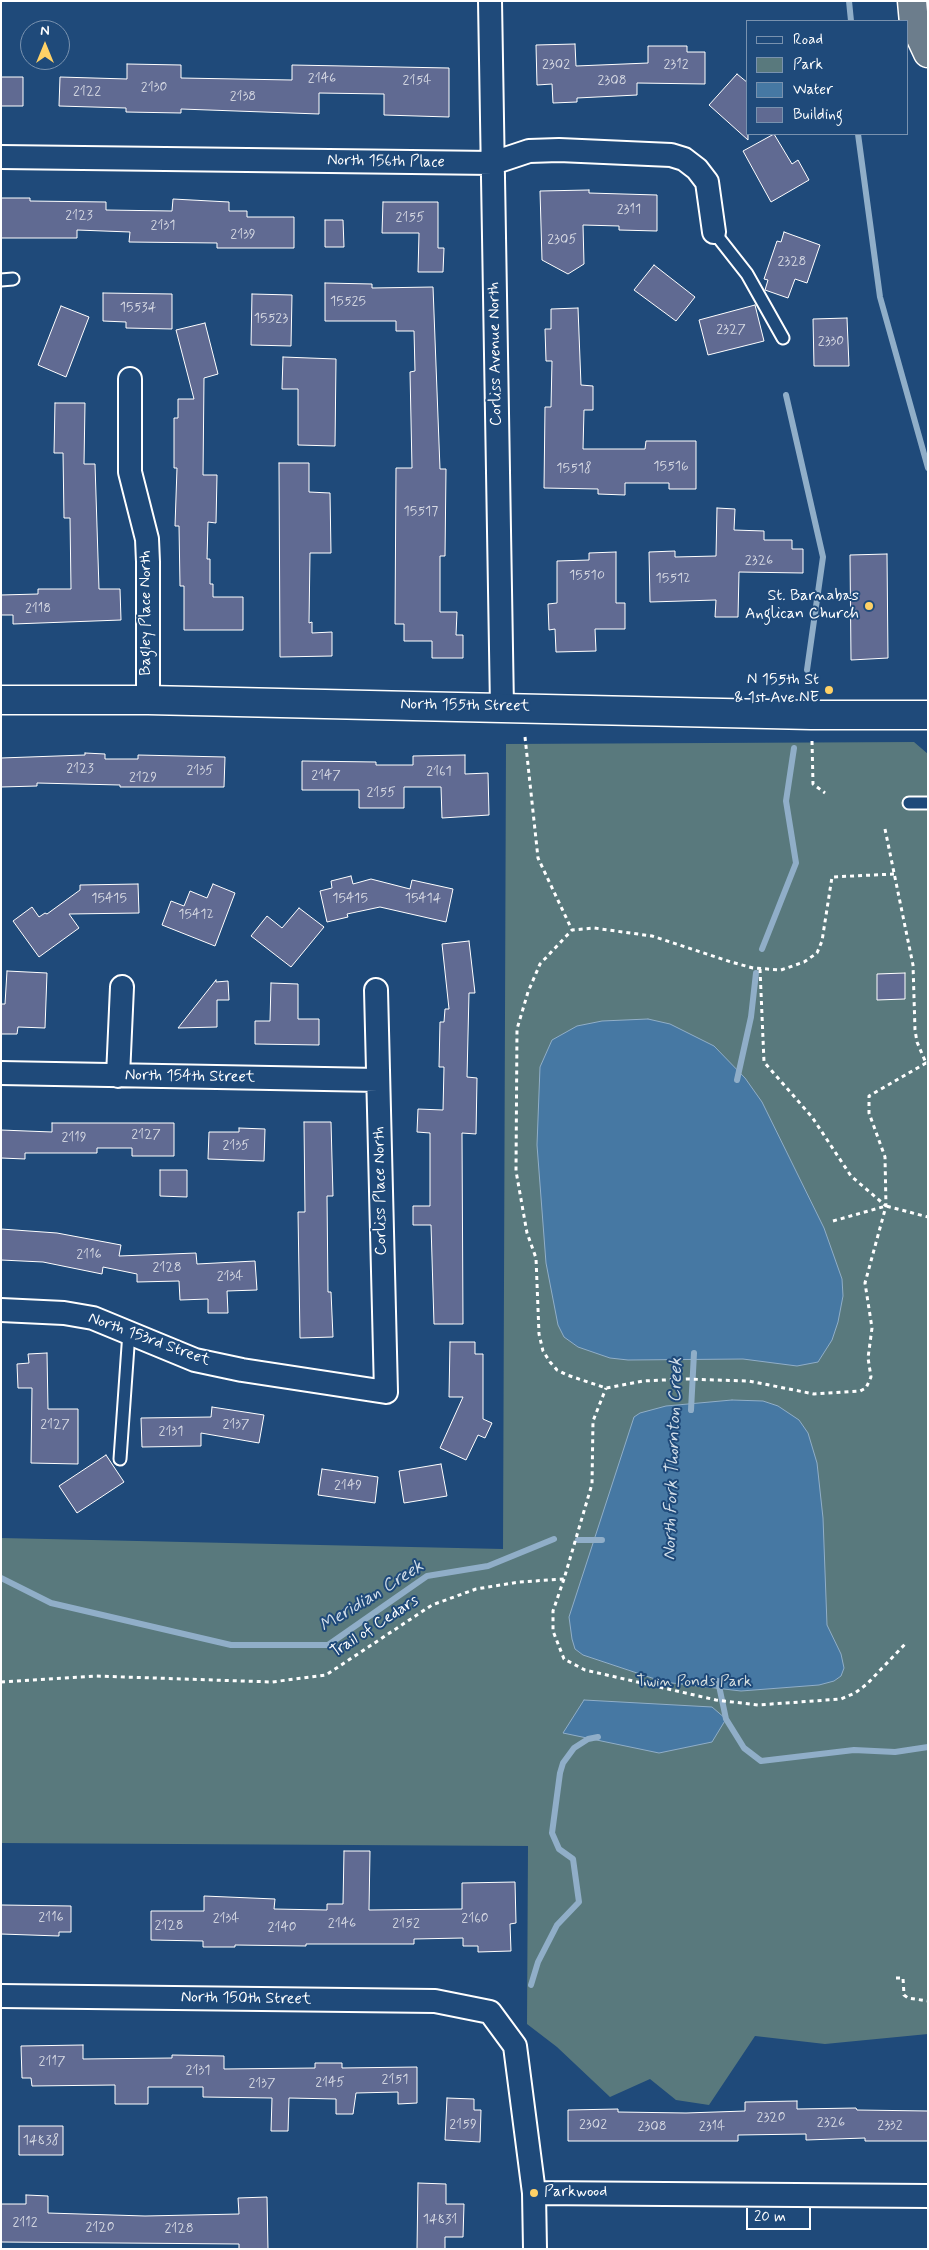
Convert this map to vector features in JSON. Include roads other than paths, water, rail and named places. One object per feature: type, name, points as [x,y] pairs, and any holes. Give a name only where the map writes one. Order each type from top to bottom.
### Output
[{"type":"highway","points":[[912,1],[914,23],[928,53]]},
{"type":"street","name":"Corliss Avenue North","points":[[490,1],[502,707]]},
{"type":"street","name":"North 156th Place","points":[[1,157],[493,163],[529,151],[671,155],[684,159],[697,169],[707,182],[714,232]]},
{"type":"street","name":"Bagley Place North","points":[[130,379],[130,472],[147,539],[148,700]]},
{"type":"street","name":"North 155th Street","points":[[1,700],[148,700],[811,715],[928,715]]},
{"type":"street","points":[[118,1076],[122,988]]},
{"type":"street","name":"Corliss Place North","points":[[376,990],[386,1392]]},
{"type":"street","name":"North 154th Street","points":[[1,1073],[378,1080]]},
{"type":"street","name":"North 153rd Street","points":[[1,1310],[64,1312],[83,1316],[129,1332],[195,1360],[242,1370],[386,1392]]},
{"type":"street","name":"North 150th Street","points":[[1,1996],[435,2001],[490,2012],[516,2046],[534,2192]]},
{"type":"street","points":[[535,2249],[534,2192],[928,2196]]},
{"type":"lane","points":[[714,232],[747,274],[784,338]]},
{"type":"lane","points":[[909,803],[928,803]]},
{"type":"lane","points":[[120,1458],[129,1332]]},
{"type":"water","points":[[648,1019],[670,1024],[714,1046],[745,1078],[762,1102],[824,1228],[842,1279],[843,1296],[838,1322],[832,1340],[818,1362],[797,1366],[743,1359],[628,1360],[610,1358],[578,1347],[564,1337],[558,1325],[546,1263],[537,1145],[540,1067],[552,1040],[577,1026],[602,1021]]},
{"type":"water","points":[[732,1400],[763,1401],[778,1406],[799,1420],[808,1433],[817,1463],[823,1518],[827,1625],[841,1654],[844,1668],[841,1676],[834,1681],[819,1685],[741,1691],[664,1682],[583,1655],[575,1649],[569,1617],[634,1417],[640,1413],[666,1406]]},
{"type":"water","points":[[584,1700],[712,1707],[726,1719],[712,1742],[659,1753],[563,1733]]},
{"type":"waterway","name":"North Fork Thornton Creek","points":[[849,1],[851,20]]},
{"type":"waterway","name":"North Fork Thornton Creek","points":[[858,135],[880,297],[928,468]]},
{"type":"waterway","name":"North Fork Thornton Creek","points":[[786,395],[823,557],[807,670]]},
{"type":"waterway","name":"North Fork Thornton Creek","points":[[762,949],[796,863],[786,801],[794,748]]},
{"type":"waterway","name":"North Fork Thornton Creek","points":[[737,1080],[751,1017],[756,973]]},
{"type":"waterway","name":"North Fork Thornton Creek","points":[[691,1410],[694,1353]]},
{"type":"waterway","name":"Meridian Creek","points":[[1,1578],[51,1603],[231,1645],[328,1645],[427,1576],[488,1566],[554,1539]]},
{"type":"waterway","name":"Meridian Creek","points":[[578,1540],[602,1540]]},
{"type":"waterway","name":"North Fork Thornton Creek","points":[[718,1681],[726,1719],[744,1748],[761,1761],[854,1750],[895,1752],[928,1747]]},
{"type":"waterway","points":[[531,1985],[538,1962],[557,1925],[579,1902],[573,1859],[559,1849],[552,1833],[560,1773],[563,1763],[574,1748],[588,1739],[598,1737]]},
{"type":"place","name":"St. Barnabas Anglican Church","points":[[869,606]]},
{"type":"place","name":"N 155th St & 1st Ave NE","points":[[829,690]]},
{"type":"place","name":"Parkwood","points":[[534,2193]]},
{"type":"park label","name":"Twin Ponds Park","points":[[694,1683]]}]
